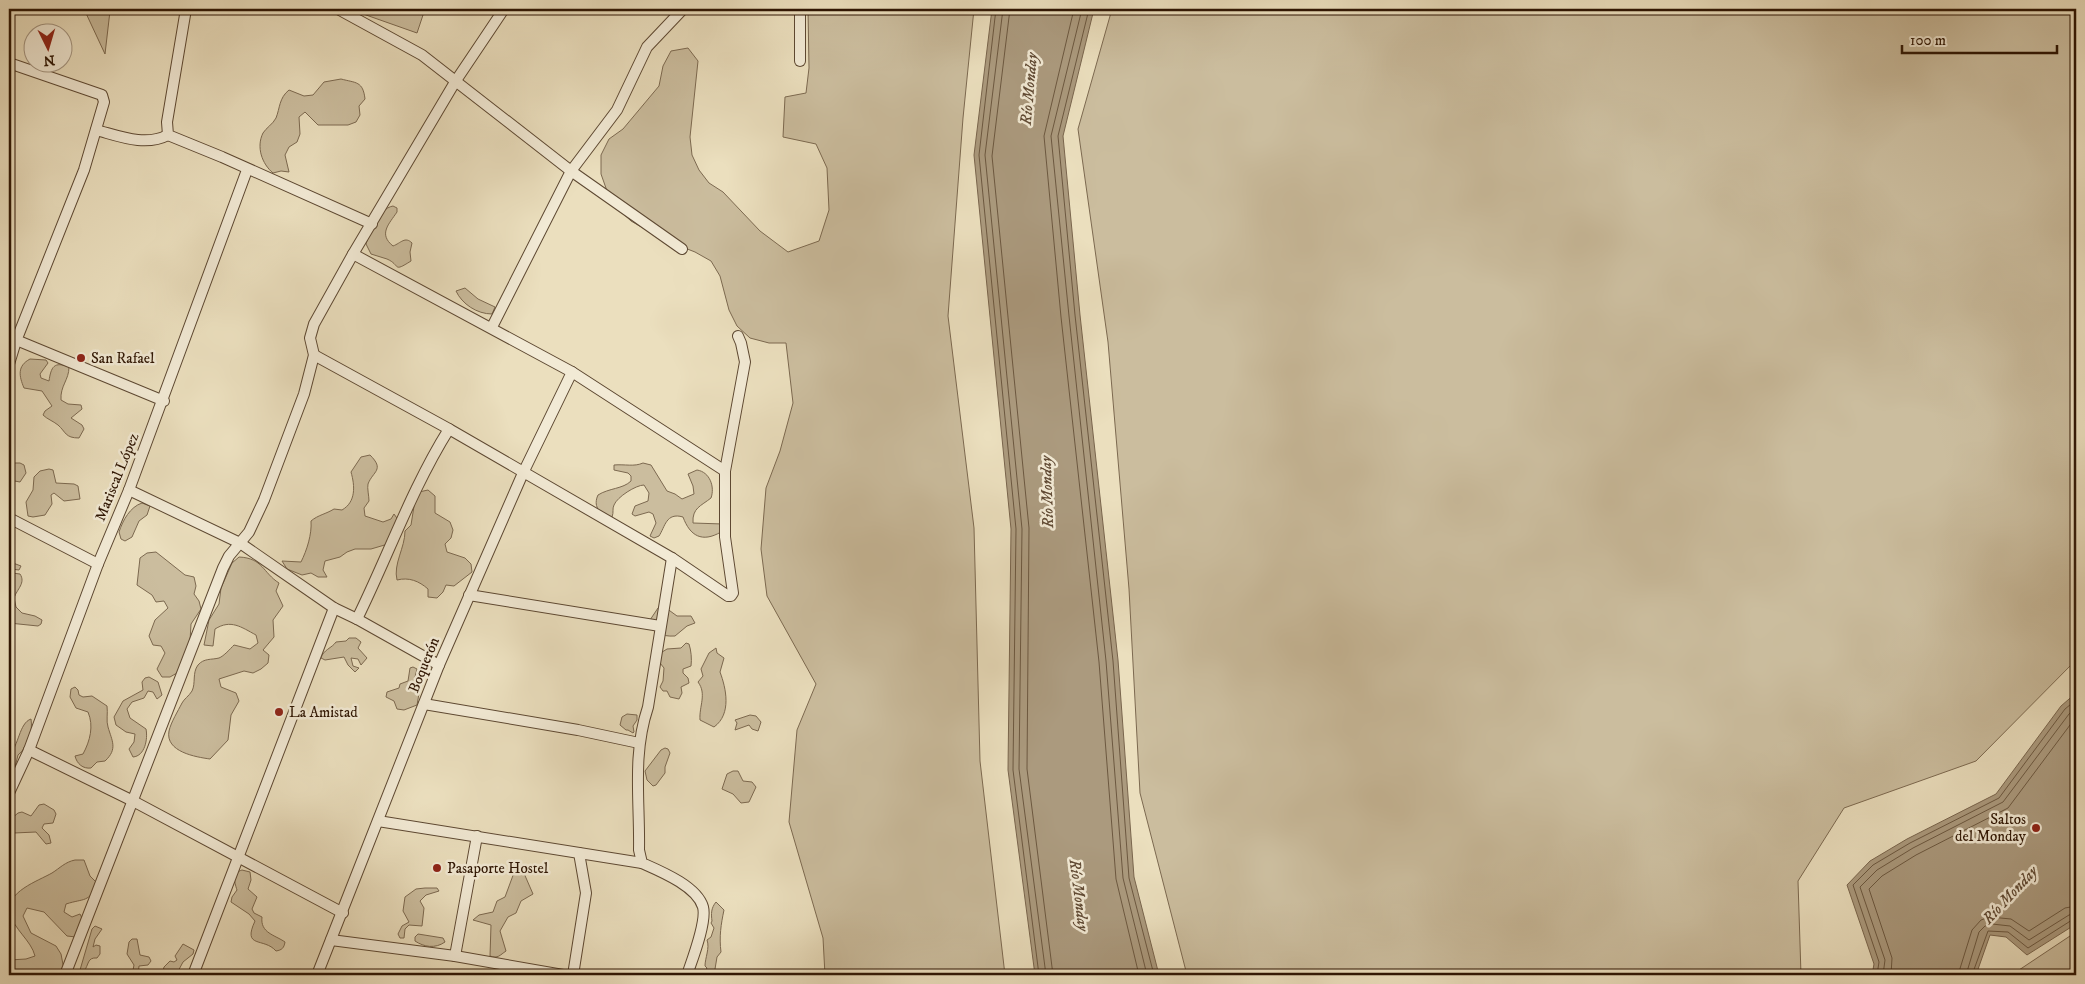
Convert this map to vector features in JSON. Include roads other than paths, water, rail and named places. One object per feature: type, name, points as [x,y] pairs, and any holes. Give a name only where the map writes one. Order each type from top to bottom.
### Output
[{"type":"street","points":[[168,135],[167,122],[186,9]]},
{"type":"street","points":[[338,9],[422,56],[571,171],[682,249]]},
{"type":"street","points":[[65,975],[223,568],[229,556],[249,532],[264,500],[304,394],[314,354],[310,338],[314,324],[353,254],[455,82],[504,9]]},
{"type":"street","points":[[492,327],[571,171],[617,110],[647,47],[684,9]]},
{"type":"street","points":[[800,9],[800,61]]},
{"type":"street","points":[[9,63],[102,95],[104,102],[84,170],[12,339],[9,364]]},
{"type":"street","points":[[96,130],[133,140],[157,140],[168,135],[372,224]]},
{"type":"street","name":"Mariscal López","points":[[9,793],[11,779],[29,750],[98,564],[164,401],[247,170]]},
{"type":"street","points":[[353,254],[492,327],[572,372],[725,471]]},
{"type":"street","points":[[314,354],[449,429],[672,558],[728,596],[733,595],[725,537],[725,471],[745,362],[738,336]]},
{"type":"street","points":[[12,339],[164,401]]},
{"type":"street","name":"Boquerón","points":[[317,975],[439,665],[523,473],[572,372]]},
{"type":"street","points":[[357,619],[430,459],[449,429]]},
{"type":"street","points":[[129,490],[240,543],[334,608],[439,665]]},
{"type":"street","points":[[9,518],[98,564]]},
{"type":"street","points":[[642,862],[639,850],[639,743],[648,707],[672,558]]},
{"type":"street","points":[[470,595],[660,626]]},
{"type":"street","points":[[193,975],[334,608]]},
{"type":"street","points":[[424,704],[578,730],[639,743]]},
{"type":"street","points":[[29,750],[133,800],[343,913]]},
{"type":"street","points":[[378,821],[642,862],[666,873],[694,891],[703,908],[701,933],[687,975]]},
{"type":"street","points":[[455,956],[477,836]]},
{"type":"street","points":[[573,975],[586,892],[579,853]]},
{"type":"street","points":[[331,940],[455,956],[563,975]]},
{"type":"water","name":"Río Monday","points":[[992,9],[1094,9],[1063,136],[1080,315],[1118,660],[1134,877],[1159,975],[1035,975],[1008,770],[1011,529],[974,155]]},
{"type":"water","name":"Río Monday","points":[[2076,693],[2076,924],[2027,955],[2006,937],[1990,935],[1976,975],[1872,975],[1874,964],[1847,885],[1870,861],[1907,839],[1996,794],[2061,706]]},
{"type":"place","name":"San Rafael","points":[[81,358]]},
{"type":"place","name":"La Amistad","points":[[279,712]]},
{"type":"place","name":"Saltos del Monday","points":[[2036,828]]},
{"type":"place","name":"Pasaporte Hostel","points":[[437,868]]}]
